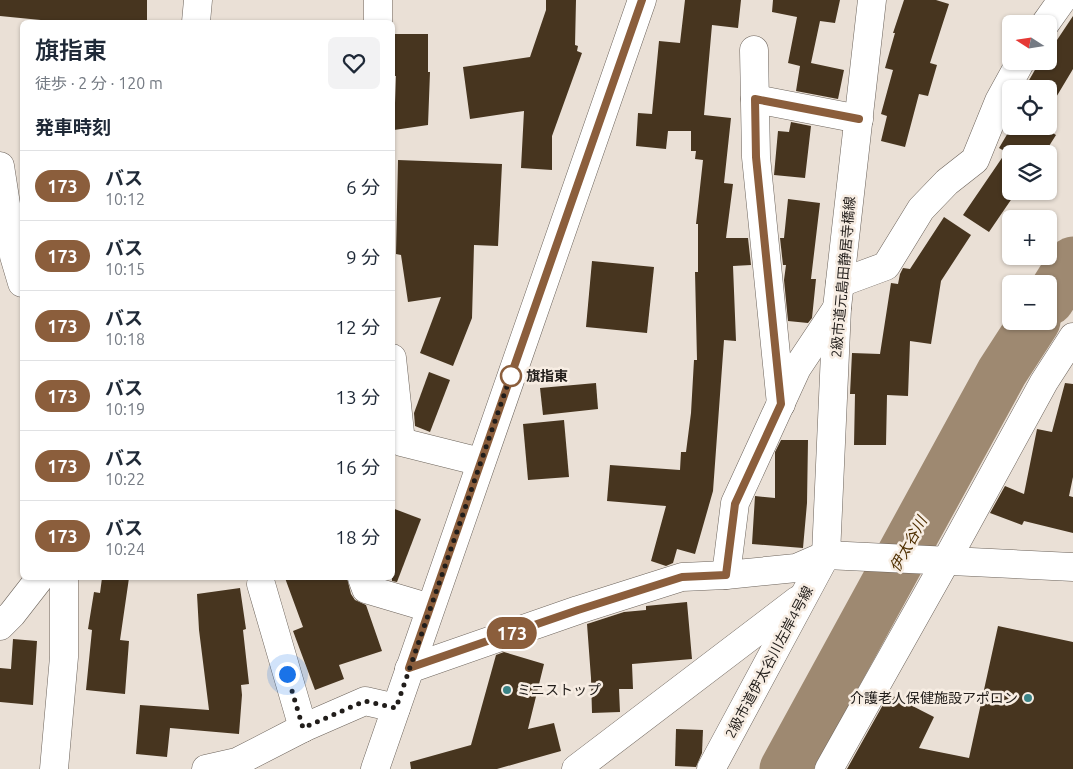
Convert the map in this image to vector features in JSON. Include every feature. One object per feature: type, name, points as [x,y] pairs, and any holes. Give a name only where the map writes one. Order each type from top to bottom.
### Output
[{"type":"street","points":[[196,20],[198,0]]},
{"type":"street","points":[[378,0],[378,20]]},
{"type":"street","points":[[375,769],[642,0]]},
{"type":"street","name":"2級市道元島田静居寺橋線","points":[[832,554],[838,295],[872,0]]},
{"type":"street","points":[[1051,15],[1062,0]]},
{"type":"street","points":[[754,50],[756,157],[781,404]]},
{"type":"street","points":[[726,575],[735,504],[797,368],[838,295],[886,266],[921,209],[947,182],[975,160],[999,101],[1016,70]]},
{"type":"street","points":[[755,99],[859,119]]},
{"type":"street","points":[[0,166],[14,256],[20,276]]},
{"type":"street","points":[[828,769],[939,560],[1044,382],[1073,337]]},
{"type":"street","points":[[395,386],[401,442],[481,462]]},
{"type":"street","points":[[409,668],[578,610],[682,577],[796,568],[832,554],[1073,567]]},
{"type":"street","name":"2級市道伊太谷川左岸4号線","points":[[711,769],[805,594],[832,554]]},
{"type":"street","points":[[0,626],[12,614],[38,580]]},
{"type":"street","points":[[54,769],[64,657],[64,580]]},
{"type":"street","points":[[363,580],[366,590],[430,608]]},
{"type":"street","points":[[261,584],[303,728]]},
{"type":"street","points":[[576,769],[805,594]]},
{"type":"street","points":[[206,769],[238,765],[303,728],[365,701],[396,708]]},
{"type":"building","points":[[0,0],[147,0],[147,20],[41,20],[0,16]]},
{"type":"building","points":[[546,0],[576,0],[575,45],[578,46],[577,51],[582,53],[552,136],[552,170],[521,168],[524,111],[470,119],[463,67],[530,57],[546,10]]},
{"type":"building","points":[[685,0],[741,0],[738,28],[712,25],[704,115],[731,118],[724,183],[733,184],[726,238],[748,238],[751,265],[733,266],[736,341],[724,340],[713,491],[695,554],[677,549],[673,563],[666,566],[651,561],[666,506],[607,501],[610,465],[680,470],[681,452],[686,452],[691,413],[694,360],[697,360],[695,272],[698,272],[698,224],[696,224],[703,160],[695,159],[696,151],[691,151],[691,131],[668,131],[666,149],[636,146],[638,113],[652,114],[659,41],[680,43]]},
{"type":"building","points":[[773,0],[840,0],[835,23],[820,21],[811,63],[844,70],[838,99],[796,91],[800,66],[788,63],[797,17],[772,12]]},
{"type":"building","points":[[904,0],[936,0],[949,4],[930,63],[937,65],[928,96],[919,94],[905,147],[881,141],[887,116],[881,114],[893,70],[885,68],[895,33],[893,33]]},
{"type":"building","points":[[1073,16],[1073,69],[1057,96],[1057,80],[1029,80],[1035,70],[1058,70],[1058,38]]},
{"type":"building","points":[[395,34],[428,34],[428,72],[430,72],[428,125],[395,130]]},
{"type":"building","points":[[791,122],[811,126],[805,178],[774,175],[778,131],[789,132]]},
{"type":"building","points":[[1007,135],[1056,135],[1050,145],[1002,145],[1002,150],[999,148]]},
{"type":"building","points":[[1002,158],[1002,200],[1011,200],[1004,210],[1002,210],[1002,213],[989,232],[963,215]]},
{"type":"building","points":[[398,160],[502,164],[498,246],[474,245],[472,318],[453,366],[420,353],[441,297],[408,302],[401,255],[396,254]]},
{"type":"building","points":[[788,199],[820,203],[811,279],[816,279],[812,318],[808,323],[788,321],[784,280],[786,265],[783,265],[780,238],[784,238]]},
{"type":"building","points":[[944,217],[971,235],[941,281],[931,344],[910,341],[908,396],[887,395],[886,445],[854,445],[855,394],[850,394],[852,353],[880,354],[891,283],[898,284],[903,268],[910,269]]},
{"type":"building","points":[[592,261],[654,267],[647,333],[586,327]]},
{"type":"building","points":[[429,372],[450,380],[430,432],[415,426],[414,413]]},
{"type":"building","points":[[596,383],[598,409],[543,415],[540,388]]},
{"type":"building","points":[[1065,383],[1073,384],[1073,477],[1069,496],[1073,497],[1073,533],[1024,521],[1022,525],[990,513],[1005,486],[1024,494],[1037,429],[1052,432]]},
{"type":"building","points":[[564,420],[569,477],[528,480],[523,424]]},
{"type":"building","points":[[781,440],[808,440],[807,503],[803,548],[752,544],[755,496],[775,498],[775,452]]},
{"type":"building","points":[[395,509],[421,519],[397,582],[392,581],[395,580]]},
{"type":"building","points":[[102,580],[129,580],[120,640],[129,641],[125,694],[86,690],[92,630],[88,629],[94,592],[100,593]]},
{"type":"building","points":[[286,580],[348,580],[351,594],[355,600],[366,605],[382,651],[339,665],[344,679],[315,690],[293,631],[303,627]]},
{"type":"building","points":[[240,588],[246,629],[243,630],[249,684],[241,685],[239,734],[170,728],[167,757],[136,754],[140,705],[209,710],[199,630],[197,594]]},
{"type":"building","points":[[687,602],[692,659],[632,664],[633,689],[619,689],[620,712],[592,713],[587,624],[624,612],[646,610],[646,606]]},
{"type":"building","name":"介護老人保健施設アポロン","points":[[998,626],[1073,642],[1073,769],[847,769],[889,694],[934,717],[919,748],[969,758]]},
{"type":"building","points":[[13,639],[37,641],[33,705],[0,702],[0,668],[11,669]]},
{"type":"building","points":[[504,652],[544,664],[528,729],[554,723],[561,751],[497,769],[411,769],[410,762],[471,745],[496,655]]},
{"type":"building","points":[[676,729],[703,730],[702,753],[696,767],[675,766]]},
{"type":"waterway","name":"伊太谷川","points":[[1057,287],[1073,262]]},
{"type":"waterway","name":"伊太谷川","points":[[785,769],[1002,372],[1029,330]]},
{"type":"bus line","name":"173","points":[[642,0],[409,668],[578,610],[682,577],[726,575],[735,504],[781,404],[756,157],[755,99],[859,119]]},
{"type":"place","name":"旗指東","points":[[511,376]]},
{"type":"place","name":"ミニストップ","points":[[507,690]]},
{"type":"place","name":"介護老人保健施設アポロン","points":[[1028,698]]},
{"type":"route","points":[[287,674],[303,728],[365,701],[396,708],[513,369],[511,376]]}]
